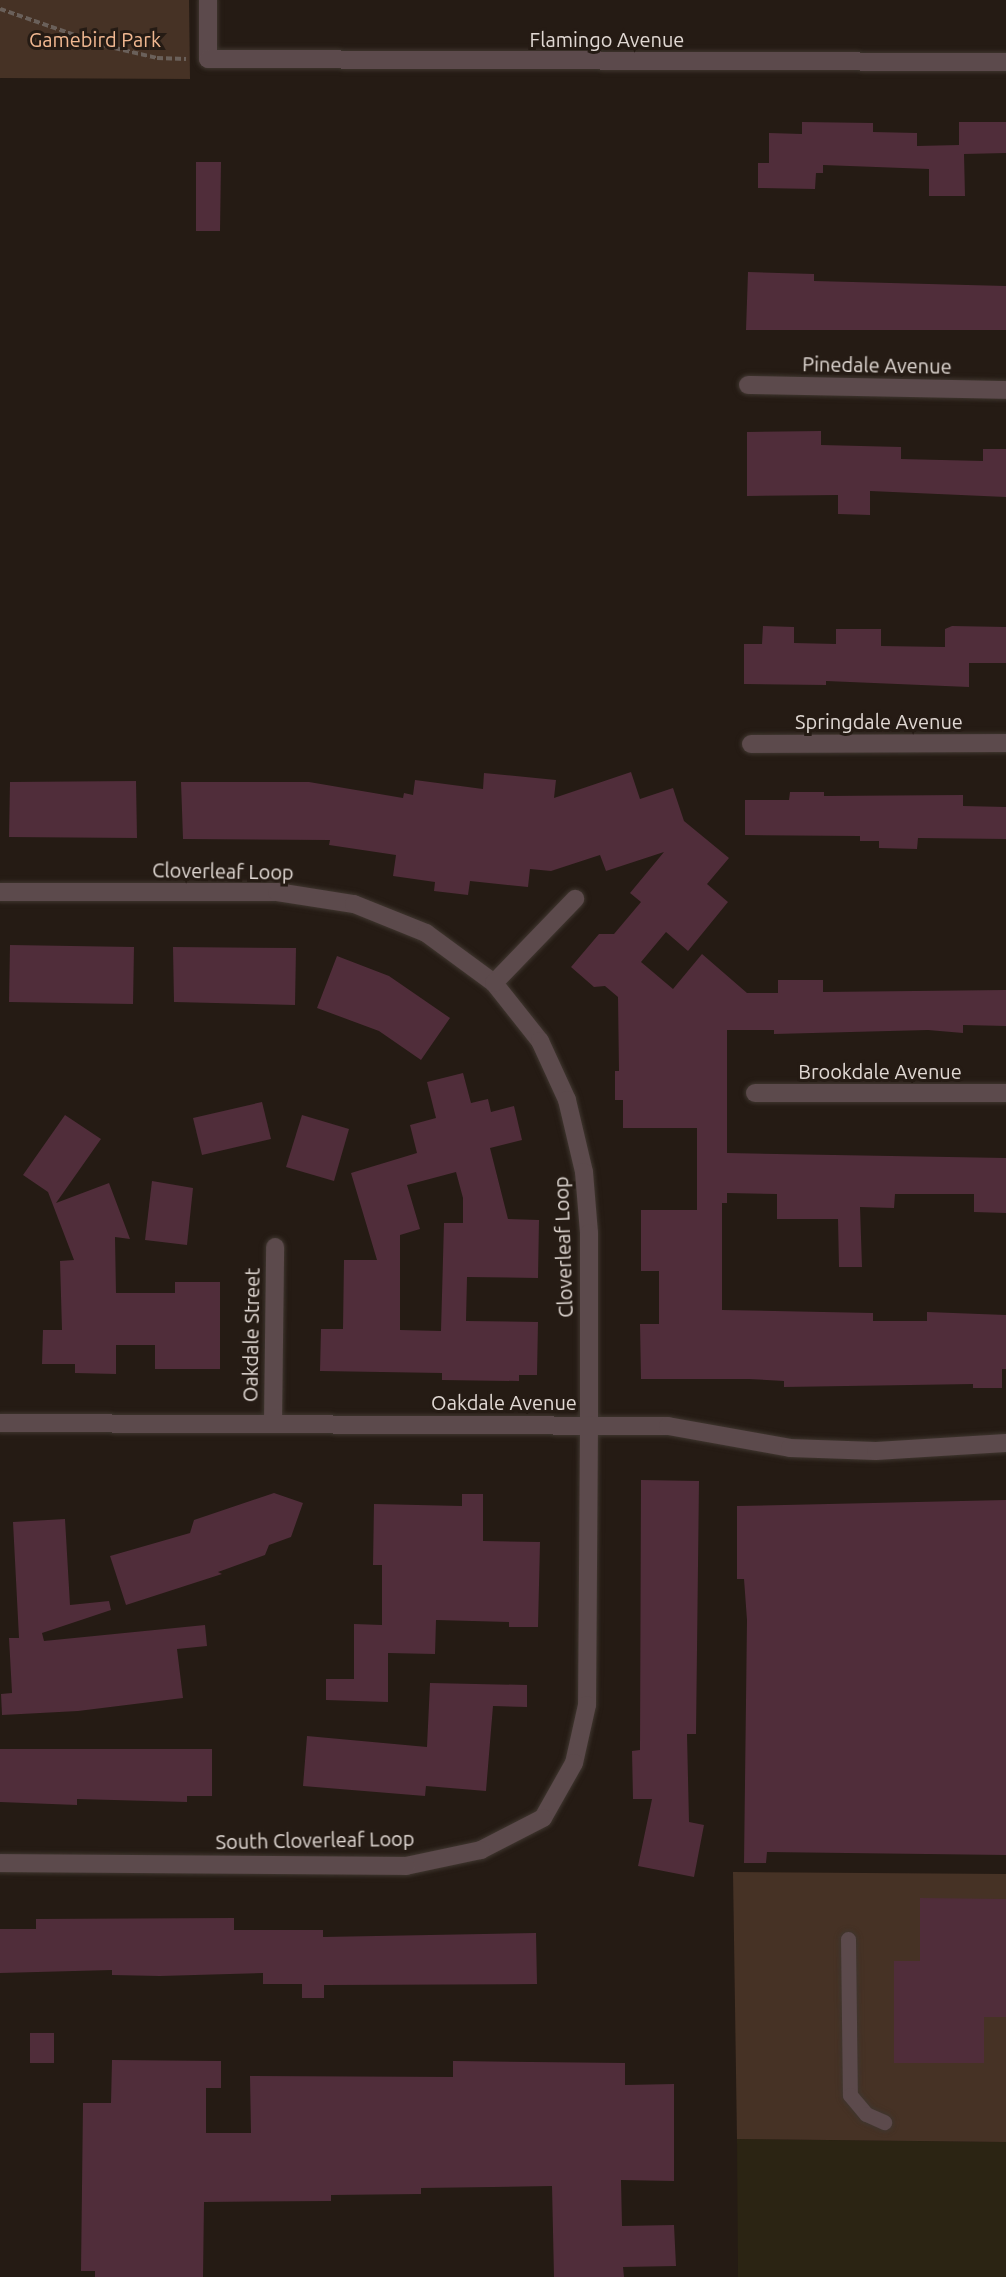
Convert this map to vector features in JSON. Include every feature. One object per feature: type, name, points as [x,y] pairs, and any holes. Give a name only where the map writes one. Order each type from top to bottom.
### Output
[{"type":"street","points":[[208,0],[208,59]]},
{"type":"street","name":"Flamingo Avenue","points":[[208,59],[1006,62]]},
{"type":"street","name":"Pinedale Avenue","points":[[748,385],[1006,390]]},
{"type":"street","name":"Springdale Avenue","points":[[751,744],[1006,743]]},
{"type":"street","name":"Cloverleaf Loop","points":[[0,892],[278,892],[354,904],[426,933],[494,983],[540,1041],[567,1100],[584,1172],[589,1233],[589,1425]]},
{"type":"street","points":[[494,983],[575,899]]},
{"type":"street","name":"Brookdale Avenue","points":[[755,1093],[1006,1093]]},
{"type":"street","name":"Oakdale Street","points":[[273,1423],[275,1247]]},
{"type":"street","name":"Oakdale Avenue","points":[[0,1423],[668,1426],[790,1448],[876,1451],[1006,1443]]},
{"type":"street","name":"South Cloverleaf Loop","points":[[0,1863],[406,1866],[481,1850],[543,1818],[574,1763],[587,1705],[589,1425]]},
{"type":"lane","points":[[848,1939],[850,2095],[866,2114],[884,2122]]},
{"type":"path","points":[[0,9],[106,46],[157,58],[208,59]]},
{"type":"shaded area","points":[[737,2139],[1006,2142],[1006,2277],[738,2277]]},
{"type":"green space","name":"Gamebird Park","points":[[0,0],[189,0],[190,79],[0,78]]},
{"type":"green space","points":[[733,1872],[1006,1874],[1006,2142],[737,2139]]},
{"type":"building","points":[[802,122],[873,123],[873,132],[917,133],[917,146],[959,145],[959,122],[1006,122],[1006,153],[964,154],[965,196],[929,196],[929,169],[823,165],[823,173],[816,173],[815,189],[758,188],[758,163],[769,163],[769,133],[802,134]]},
{"type":"building","points":[[196,162],[221,162],[220,231],[196,231]]},
{"type":"building","points":[[748,272],[814,274],[814,281],[1006,286],[1006,330],[746,330]]},
{"type":"building","points":[[821,431],[821,445],[901,447],[901,459],[983,461],[983,449],[1006,449],[1006,497],[870,491],[870,515],[838,514],[838,495],[747,496],[747,432]]},
{"type":"building","points":[[763,626],[794,627],[794,643],[836,644],[836,629],[881,629],[881,646],[945,647],[945,629],[952,626],[1006,627],[1006,663],[969,663],[969,687],[826,681],[826,685],[744,684],[744,644],[762,644]]},
{"type":"building","points":[[631,772],[640,799],[673,788],[684,821],[729,858],[707,884],[728,902],[688,951],[666,932],[641,962],[673,989],[702,954],[747,993],[778,993],[778,980],[823,980],[823,992],[1006,990],[1006,1026],[963,1025],[963,1033],[928,1030],[774,1034],[774,1030],[727,1030],[727,1153],[1006,1158],[1006,1213],[974,1212],[974,1194],[895,1194],[894,1208],[860,1207],[862,1267],[839,1267],[838,1219],[777,1219],[777,1194],[727,1193],[727,1203],[722,1203],[722,1310],[873,1313],[873,1321],[927,1321],[927,1312],[1006,1315],[1006,1369],[1002,1369],[1002,1388],[973,1388],[973,1384],[784,1387],[784,1381],[749,1379],[641,1379],[640,1324],[659,1324],[659,1271],[641,1271],[641,1210],[697,1210],[697,1128],[623,1128],[623,1100],[615,1100],[615,1071],[619,1071],[618,997],[605,986],[594,987],[571,967],[599,934],[614,934],[641,902],[630,893],[664,852],[606,871],[600,855],[551,871],[530,869],[528,887],[470,881],[468,895],[434,891],[435,882],[393,876],[396,855],[329,845],[330,840],[183,839],[181,782],[309,782],[403,798],[404,793],[413,795],[415,780],[483,789],[484,773],[556,780],[554,798]]},
{"type":"building","points":[[136,781],[137,838],[9,837],[10,782]]},
{"type":"building","points":[[790,792],[824,792],[824,796],[963,795],[963,806],[1006,807],[1006,839],[918,838],[917,849],[879,848],[879,841],[860,841],[860,836],[745,835],[745,800],[789,800]]},
{"type":"building","points":[[10,945],[134,947],[133,1004],[9,1002]]},
{"type":"building","points":[[173,947],[296,948],[295,1005],[174,1002]]},
{"type":"building","points":[[337,956],[389,976],[450,1018],[421,1060],[379,1031],[317,1008]]},
{"type":"building","points":[[463,1073],[471,1103],[488,1099],[491,1112],[514,1106],[522,1140],[490,1148],[508,1219],[539,1220],[538,1278],[467,1277],[466,1321],[538,1322],[537,1375],[519,1375],[519,1381],[442,1380],[442,1373],[320,1371],[321,1329],[343,1329],[344,1260],[377,1260],[351,1173],[417,1153],[410,1125],[436,1118],[427,1082]],"holes":[[[456,1172],[463,1198],[463,1223],[444,1223],[441,1331],[400,1330],[400,1235],[420,1229],[407,1185]]]},
{"type":"building","points":[[262,1102],[271,1139],[202,1155],[193,1118]]},
{"type":"building","points":[[65,1115],[101,1139],[56,1203],[109,1183],[130,1239],[115,1237],[116,1293],[175,1293],[175,1282],[220,1282],[220,1369],[155,1369],[155,1345],[116,1345],[116,1374],[75,1373],[75,1364],[42,1364],[43,1330],[62,1330],[60,1261],[74,1260],[48,1192],[23,1175]]},
{"type":"building","points":[[302,1115],[349,1129],[334,1181],[286,1167]]},
{"type":"building","points":[[152,1181],[193,1188],[187,1245],[145,1240]]},
{"type":"building","points":[[641,1480],[699,1481],[696,1734],[687,1734],[689,1822],[704,1825],[694,1877],[638,1866],[652,1799],[633,1799],[632,1751],[640,1750]]},
{"type":"building","points":[[274,1493],[303,1503],[291,1537],[269,1545],[265,1555],[218,1572],[222,1574],[126,1605],[110,1556],[190,1533],[194,1520]]},
{"type":"building","points":[[462,1494],[483,1494],[483,1541],[540,1542],[538,1627],[509,1627],[509,1622],[436,1620],[435,1654],[388,1653],[388,1702],[326,1700],[326,1679],[354,1679],[354,1624],[382,1625],[382,1565],[373,1565],[374,1504],[462,1506]]},
{"type":"building","points":[[1006,1500],[1006,1855],[767,1852],[766,1863],[744,1863],[747,1620],[744,1579],[737,1579],[737,1506]]},
{"type":"building","points":[[65,1519],[70,1605],[109,1601],[111,1610],[42,1633],[44,1641],[205,1625],[207,1646],[177,1649],[183,1698],[78,1711],[2,1715],[1,1694],[12,1693],[9,1638],[19,1638],[13,1522]]},
{"type":"building","points":[[430,1683],[527,1685],[527,1707],[493,1706],[486,1791],[426,1786],[425,1796],[303,1786],[307,1736],[427,1747]]},
{"type":"building","points":[[0,1749],[212,1749],[212,1796],[187,1796],[187,1802],[77,1799],[77,1805],[0,1802]]},
{"type":"building","points":[[920,1898],[1006,1899],[1006,2017],[984,2017],[984,2063],[894,2063],[894,1961],[920,1961]]},
{"type":"building","points":[[234,1918],[234,1930],[323,1930],[323,1937],[536,1933],[537,1984],[324,1985],[324,1998],[302,1998],[302,1984],[263,1984],[263,1973],[160,1976],[112,1975],[112,1970],[0,1973],[0,1929],[36,1929],[36,1919]]},
{"type":"building","points":[[30,2033],[54,2033],[54,2063],[30,2063]]},
{"type":"building","points":[[112,2060],[221,2061],[221,2088],[206,2088],[206,2133],[251,2133],[250,2076],[453,2077],[453,2061],[625,2063],[625,2085],[674,2084],[674,2181],[621,2180],[622,2226],[674,2225],[676,2266],[623,2267],[624,2277],[554,2277],[552,2186],[421,2188],[421,2194],[331,2195],[331,2201],[204,2202],[203,2277],[95,2277],[95,2271],[81,2271],[83,2103],[111,2103]]}]
